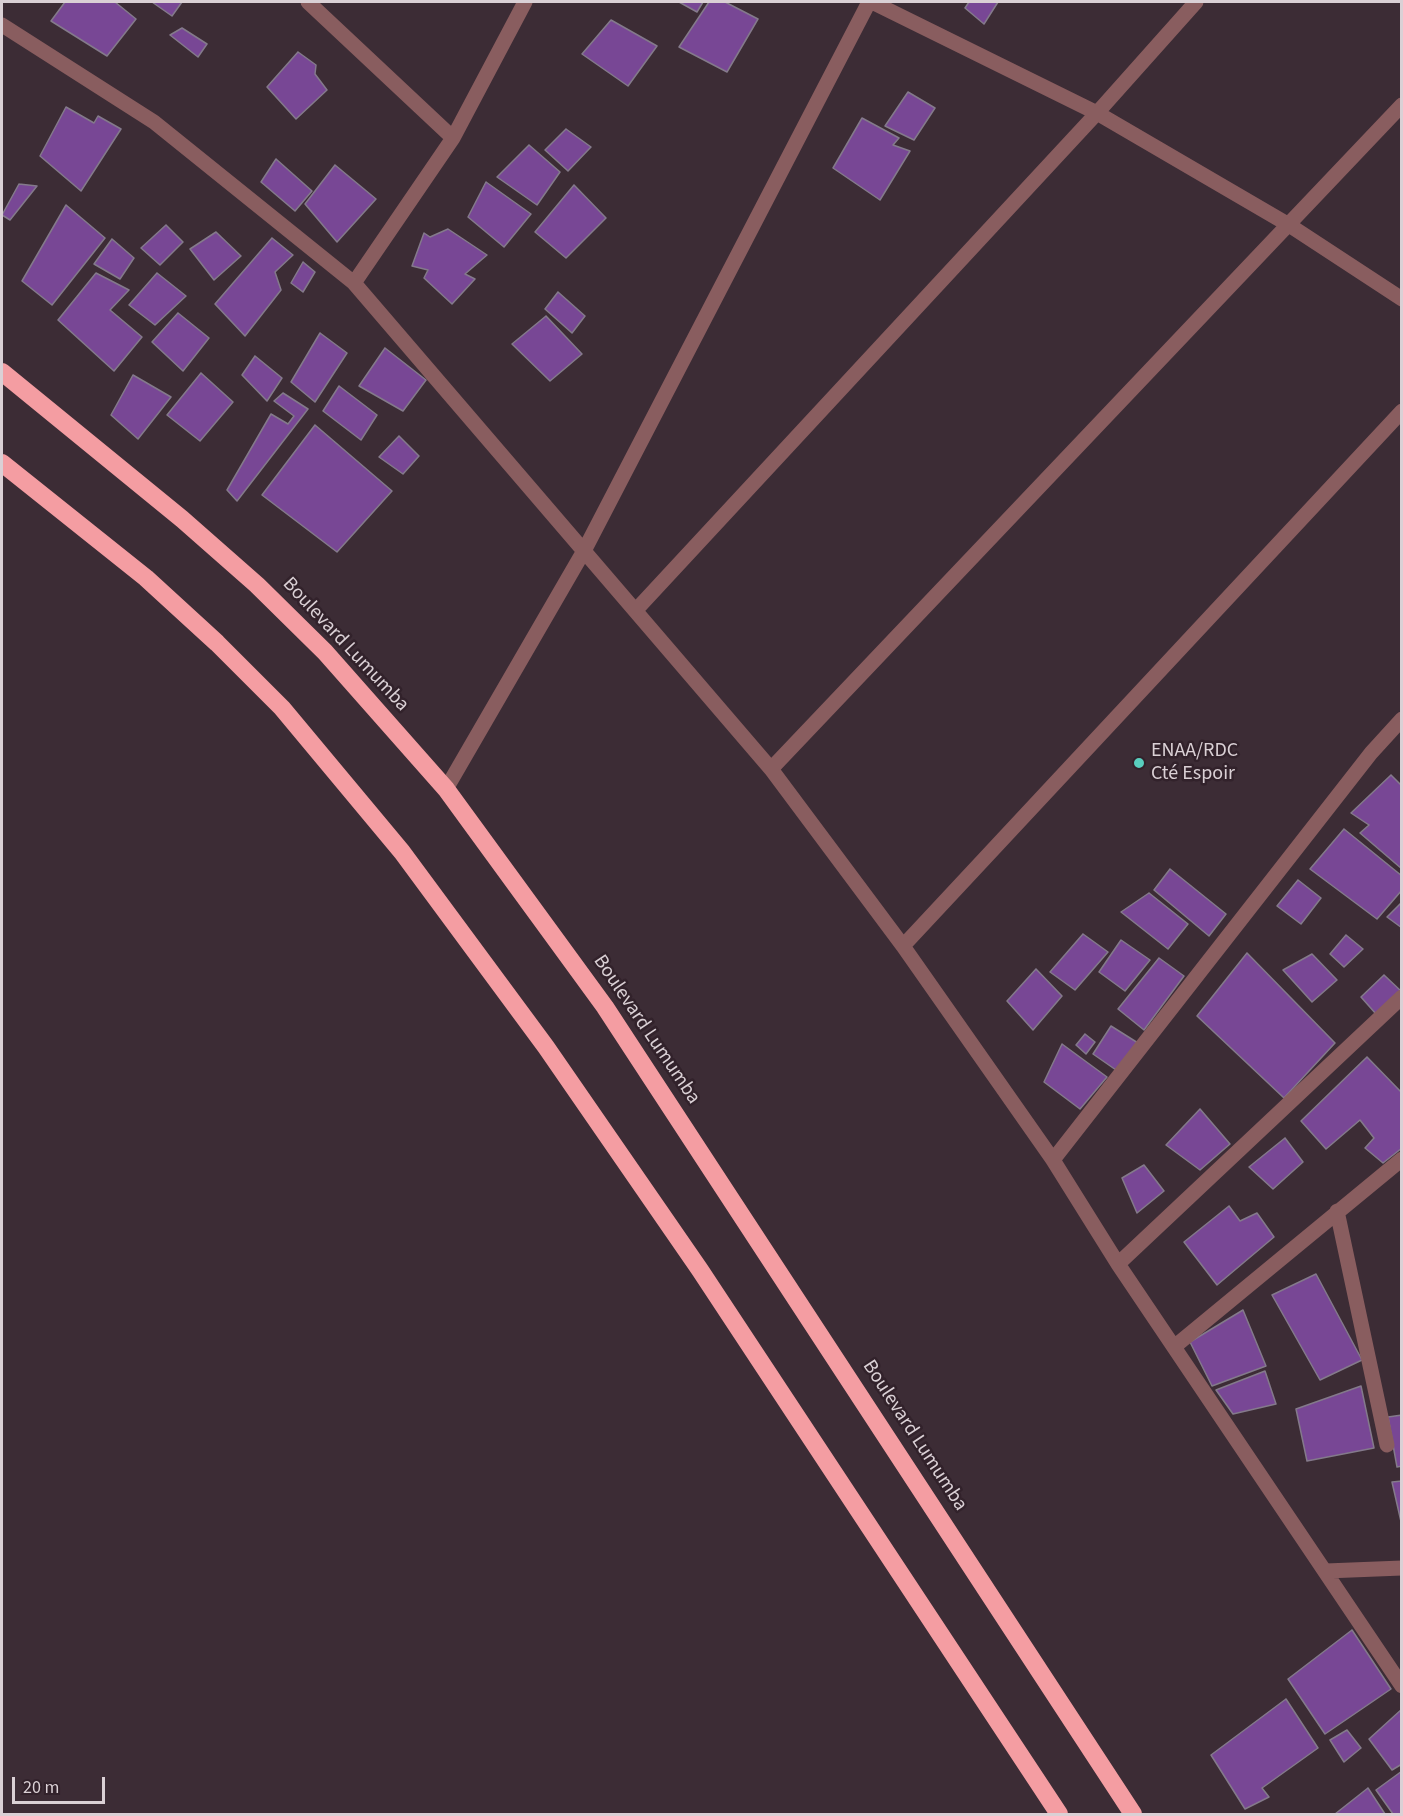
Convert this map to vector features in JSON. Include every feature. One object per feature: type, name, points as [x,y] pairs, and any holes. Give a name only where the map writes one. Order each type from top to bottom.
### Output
[{"type":"highway","name":"Boulevard Lumumba","points":[[2,372],[182,519],[257,585],[325,652],[446,789],[611,1017],[1133,1815]]},
{"type":"highway","points":[[2,463],[146,578],[217,643],[282,708],[402,852],[546,1047],[700,1270],[1059,1815]]},
{"type":"street","points":[[308,2],[453,138]]},
{"type":"street","points":[[354,283],[453,138],[525,2]]},
{"type":"street","points":[[446,789],[585,549],[870,2],[1097,113],[1289,225],[1401,299]]},
{"type":"street","points":[[636,610],[1097,113],[1196,2]]},
{"type":"street","points":[[2,25],[154,122],[354,283],[585,549],[771,769],[903,946],[1053,1160],[1118,1264],[1401,1686]]},
{"type":"street","points":[[771,769],[1401,105]]},
{"type":"street","points":[[903,946],[1401,411]]},
{"type":"street","points":[[1053,1160],[1371,753],[1401,719]]},
{"type":"street","points":[[1118,1264],[1401,997]]},
{"type":"street","points":[[1174,1347],[1401,1159]]},
{"type":"street","points":[[1336,1211],[1387,1445]]},
{"type":"street","points":[[1326,1571],[1401,1568]]},
{"type":"building","points":[[65,2],[115,2],[136,19],[107,56],[51,21]]},
{"type":"building","points":[[152,2],[182,2],[172,16]]},
{"type":"building","points":[[679,2],[703,2],[697,12]]},
{"type":"building","points":[[709,2],[725,2],[758,19],[727,72],[679,47]]},
{"type":"building","points":[[969,2],[998,2],[984,24],[965,8]]},
{"type":"building","points":[[611,20],[657,46],[628,86],[582,54]]},
{"type":"building","points":[[182,28],[207,44],[198,57],[170,35]]},
{"type":"building","points":[[298,52],[316,65],[315,74],[327,90],[296,119],[267,87]]},
{"type":"building","points":[[908,92],[935,108],[914,140],[885,126]]},
{"type":"building","points":[[66,107],[94,123],[98,116],[121,129],[81,191],[40,156]]},
{"type":"building","points":[[862,118],[899,138],[893,145],[910,151],[880,200],[833,168]]},
{"type":"building","points":[[566,129],[591,147],[568,171],[545,150]]},
{"type":"building","points":[[529,145],[560,172],[537,205],[497,177]]},
{"type":"building","points":[[276,159],[312,191],[295,211],[261,182]]},
{"type":"building","points":[[335,165],[376,199],[337,242],[305,204]]},
{"type":"building","points":[[486,182],[531,214],[504,247],[468,217]]},
{"type":"building","points":[[19,184],[37,186],[10,220],[2,215]]},
{"type":"building","points":[[574,185],[606,218],[566,258],[535,232]]},
{"type":"building","points":[[66,205],[105,238],[52,305],[22,281]]},
{"type":"building","points":[[166,225],[183,242],[160,265],[141,248]]},
{"type":"building","points":[[448,229],[487,255],[465,274],[475,279],[452,304],[424,278],[428,270],[412,266],[424,233],[430,237]]},
{"type":"building","points":[[216,232],[241,256],[214,280],[190,249]]},
{"type":"building","points":[[272,238],[293,255],[275,272],[281,290],[245,336],[215,304]]},
{"type":"building","points":[[112,239],[134,258],[120,279],[94,264]]},
{"type":"building","points":[[303,262],[315,272],[303,292],[291,283]]},
{"type":"building","points":[[96,273],[129,290],[110,310],[142,337],[114,371],[58,320]]},
{"type":"building","points":[[157,273],[186,296],[155,325],[129,305]]},
{"type":"building","points":[[558,292],[585,316],[572,333],[545,309]]},
{"type":"building","points":[[178,313],[209,338],[183,371],[152,342]]},
{"type":"building","points":[[546,316],[582,354],[550,381],[512,344]]},
{"type":"building","points":[[320,333],[347,353],[315,402],[291,382]]},
{"type":"building","points":[[385,348],[426,380],[403,411],[359,386]]},
{"type":"building","points":[[255,356],[282,378],[267,401],[242,375]]},
{"type":"building","points":[[201,373],[233,402],[200,441],[167,415]]},
{"type":"building","points":[[133,375],[171,397],[138,439],[111,415]]},
{"type":"building","points":[[339,386],[377,415],[361,440],[323,411]]},
{"type":"building","points":[[283,393],[308,409],[237,501],[227,490],[271,414],[288,424],[294,416],[274,401]]},
{"type":"building","points":[[315,425],[392,491],[337,552],[262,495]]},
{"type":"building","points":[[399,436],[419,456],[403,474],[379,457]]},
{"type":"building","points":[[1391,775],[1402,786],[1402,869],[1360,833],[1369,825],[1351,813]]},
{"type":"building","points":[[1344,829],[1402,876],[1402,890],[1377,919],[1310,869]]},
{"type":"building","points":[[1170,869],[1226,914],[1209,936],[1154,890]]},
{"type":"building","points":[[1298,880],[1321,898],[1301,924],[1277,906]]},
{"type":"building","points":[[1149,893],[1188,924],[1168,949],[1121,912]]},
{"type":"building","points":[[1402,902],[1402,928],[1387,917]]},
{"type":"building","points":[[1083,934],[1108,952],[1075,990],[1050,972]]},
{"type":"building","points":[[1346,935],[1363,949],[1344,967],[1330,954]]},
{"type":"building","points":[[1121,940],[1150,960],[1125,991],[1099,972]]},
{"type":"building","points":[[1247,953],[1335,1043],[1284,1098],[1197,1016]]},
{"type":"building","points":[[1312,954],[1337,980],[1312,1002],[1283,970]]},
{"type":"building","points":[[1159,958],[1184,976],[1144,1030],[1118,1009]]},
{"type":"building","points":[[1036,969],[1062,996],[1033,1030],[1007,1001]]},
{"type":"building","points":[[1384,975],[1402,992],[1376,1014],[1361,997]]},
{"type":"building","points":[[1111,1026],[1138,1043],[1116,1070],[1093,1054]]},
{"type":"building","points":[[1085,1034],[1095,1042],[1086,1054],[1076,1045]]},
{"type":"building","points":[[1062,1044],[1107,1077],[1080,1109],[1044,1082]]},
{"type":"building","points":[[1367,1057],[1402,1093],[1402,1148],[1383,1163],[1365,1148],[1374,1138],[1360,1120],[1326,1149],[1301,1121]]},
{"type":"building","points":[[1200,1109],[1230,1144],[1200,1170],[1166,1145]]},
{"type":"building","points":[[1285,1138],[1303,1162],[1273,1189],[1249,1167]]},
{"type":"building","points":[[1144,1165],[1164,1191],[1137,1213],[1122,1178]]},
{"type":"building","points":[[1229,1206],[1240,1221],[1257,1213],[1274,1237],[1217,1285],[1184,1242]]},
{"type":"building","points":[[1316,1274],[1362,1360],[1320,1380],[1272,1295]]},
{"type":"building","points":[[1243,1310],[1266,1366],[1212,1386],[1190,1342]]},
{"type":"building","points":[[1265,1371],[1276,1404],[1233,1414],[1216,1390]]},
{"type":"building","points":[[1361,1386],[1374,1448],[1307,1461],[1296,1409]]},
{"type":"building","points":[[1402,1415],[1402,1466],[1397,1467],[1388,1417]]},
{"type":"building","points":[[1402,1481],[1402,1526],[1392,1482]]},
{"type":"building","points":[[1352,1630],[1391,1689],[1325,1734],[1288,1679]]},
{"type":"building","points":[[1286,1699],[1318,1748],[1262,1788],[1269,1797],[1245,1809],[1211,1755]]},
{"type":"building","points":[[1402,1709],[1402,1764],[1392,1770],[1369,1739]]},
{"type":"building","points":[[1347,1730],[1361,1748],[1344,1762],[1330,1740]]},
{"type":"building","points":[[1402,1771],[1402,1814],[1393,1814],[1376,1790]]},
{"type":"building","points":[[1368,1788],[1385,1814],[1335,1814]]},
{"type":"place","name":"ENAA/RDC Cté Espoir","points":[[1139,763]]}]
